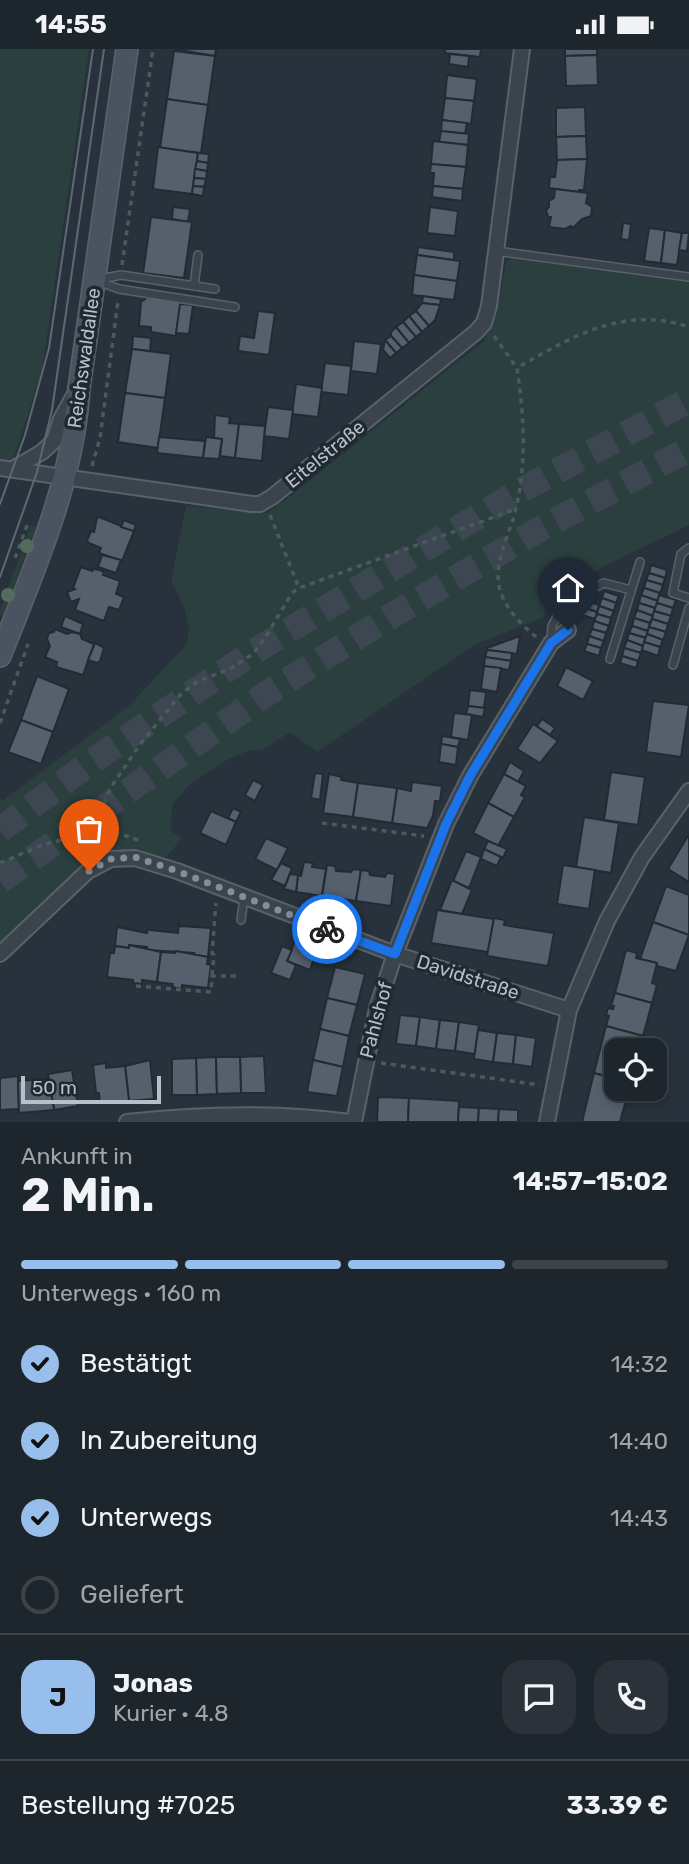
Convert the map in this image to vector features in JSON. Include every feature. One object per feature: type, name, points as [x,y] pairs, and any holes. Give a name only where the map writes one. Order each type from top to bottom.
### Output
[{"type":"main road","name":"Reichswaldallee","points":[[0,656],[52,524],[74,434],[127,49]]},
{"type":"street","points":[[484,323],[488,315],[522,49]]},
{"type":"street","name":"Eitelstraße","points":[[6,468],[252,504],[265,501],[484,323]]},
{"type":"street","points":[[6,468],[42,453],[54,441],[65,409],[79,388]]},
{"type":"street","name":"Pahlshof","points":[[352,1122],[377,1008],[440,838],[470,776],[551,643],[568,630]]},
{"type":"street","points":[[547,1122],[569,1010],[607,921],[642,857],[689,791]]},
{"type":"street","name":"Davidstraße","points":[[0,954],[89,871],[111,859],[135,857],[395,954],[569,1010]]},
{"type":"street","points":[[127,1122],[169,1117],[217,1119],[257,1116],[352,1122]]},
{"type":"lane","points":[[496,251],[689,277]]},
{"type":"lane","points":[[194,286],[198,255]]},
{"type":"lane","points":[[95,280],[121,275],[215,289]]},
{"type":"lane","points":[[95,280],[119,289],[235,307]]},
{"type":"lane","points":[[689,548],[681,554],[673,593],[689,598]]},
{"type":"lane","points":[[610,659],[640,562]]},
{"type":"lane","points":[[551,643],[552,626],[564,603],[604,583],[631,590]]},
{"type":"lane","points":[[673,665],[689,608]]},
{"type":"lane","points":[[241,919],[244,898]]},
{"type":"path","points":[[517,368],[565,340],[605,324],[638,320],[689,327]]},
{"type":"path","points":[[484,323],[517,368],[524,430],[521,483],[498,572],[500,587],[504,600],[518,621],[537,638],[551,643]]},
{"type":"path","points":[[265,501],[299,587]]},
{"type":"path","points":[[92,831],[111,787],[139,746],[180,695],[198,681],[230,669],[254,653],[288,599],[299,587],[516,509]]},
{"type":"path","points":[[322,823],[440,838]]},
{"type":"path","points":[[0,863],[40,846],[92,831],[121,834],[150,844]]},
{"type":"path","points":[[136,986],[211,992],[217,900],[222,888]]},
{"type":"path","points":[[212,976],[239,976]]},
{"type":"path","points":[[365,1061],[553,1086]]},
{"type":"green space","points":[[0,49],[89,49],[42,370],[13,461],[0,464]]},
{"type":"green space","points":[[517,255],[689,280],[689,525],[548,594],[544,617],[476,644],[317,752],[290,732],[262,750],[250,750],[230,758],[189,785],[172,805],[171,831],[182,839],[160,863],[108,857],[0,945],[0,798],[3,800],[128,707],[186,645],[189,628],[184,607],[171,580],[186,506],[267,513],[289,497],[484,341],[498,308],[506,262]]},
{"type":"green space","points":[[31,525],[36,527],[3,616],[0,609]]},
{"type":"building","points":[[174,49],[216,49],[215,56]]},
{"type":"building","points":[[445,49],[481,49],[480,57],[445,53]]},
{"type":"building","points":[[565,49],[597,49],[597,55],[565,56]]},
{"type":"building","points":[[174,51],[215,56],[208,105],[167,99]]},
{"type":"building","points":[[450,54],[469,56],[468,67],[449,64]]},
{"type":"building","points":[[597,55],[598,85],[566,86],[565,56]]},
{"type":"building","points":[[447,75],[477,79],[474,101],[445,98]]},
{"type":"building","points":[[445,98],[474,101],[471,124],[442,120]]},
{"type":"building","points":[[167,99],[208,105],[201,153],[160,148]]},
{"type":"building","points":[[585,107],[586,136],[556,137],[556,108]]},
{"type":"building","points":[[442,120],[467,123],[465,134],[441,131]]},
{"type":"building","points":[[441,131],[469,134],[468,145],[439,142]]},
{"type":"building","points":[[586,136],[587,159],[557,160],[556,137]]},
{"type":"building","points":[[433,141],[468,145],[466,167],[431,164]]},
{"type":"building","points":[[158,147],[198,153],[192,194],[153,189]]},
{"type":"building","points":[[198,153],[209,154],[208,163],[197,161]]},
{"type":"building","points":[[587,159],[584,190],[579,192],[549,188],[550,177],[555,177],[557,160]]},
{"type":"building","points":[[197,161],[208,163],[207,171],[195,169]]},
{"type":"building","points":[[431,164],[466,167],[463,189],[433,186],[434,173],[430,173]]},
{"type":"building","points":[[195,169],[207,171],[206,179],[194,178]]},
{"type":"building","points":[[194,178],[206,179],[204,187],[193,186]]},
{"type":"building","points":[[193,186],[204,187],[203,196],[192,194]]},
{"type":"building","points":[[433,186],[463,189],[462,201],[432,197]]},
{"type":"building","points":[[555,189],[588,193],[586,203],[592,207],[591,216],[582,219],[573,228],[549,227],[551,217],[548,217],[546,210],[549,201],[554,198]]},
{"type":"building","points":[[173,207],[190,209],[188,222],[172,219]]},
{"type":"building","points":[[430,207],[458,211],[455,236],[427,233]]},
{"type":"building","points":[[151,217],[192,222],[184,278],[143,273]]},
{"type":"building","points":[[623,223],[631,224],[629,240],[621,239]]},
{"type":"building","points":[[649,228],[665,230],[661,263],[644,261]]},
{"type":"building","points":[[665,230],[682,233],[677,265],[661,263]]},
{"type":"building","points":[[682,233],[689,233],[687,251],[679,250]]},
{"type":"building","points":[[418,247],[454,252],[454,260],[417,255]]},
{"type":"building","points":[[417,255],[460,261],[457,281],[414,275]]},
{"type":"building","points":[[414,275],[457,281],[454,300],[412,295]]},
{"type":"building","points":[[423,296],[441,299],[440,305],[422,303]]},
{"type":"building","points":[[148,297],[181,301],[176,336],[151,332],[151,327],[139,326],[141,302]]},
{"type":"building","points":[[422,303],[440,305],[435,320],[429,326],[416,311]]},
{"type":"building","points":[[180,304],[193,305],[189,334],[176,333]]},
{"type":"building","points":[[258,311],[275,313],[269,355],[238,351],[240,336],[254,338]]},
{"type":"building","points":[[416,311],[429,326],[422,332],[409,316]]},
{"type":"building","points":[[409,316],[422,332],[416,337],[403,322]]},
{"type":"building","points":[[403,322],[416,337],[409,343],[396,327]]},
{"type":"building","points":[[396,327],[409,343],[402,348],[391,336]]},
{"type":"building","points":[[133,336],[151,338],[150,351],[132,349]]},
{"type":"building","points":[[391,336],[402,348],[396,353],[385,340]]},
{"type":"building","points":[[385,340],[396,353],[390,358],[383,350]]},
{"type":"building","points":[[354,341],[381,344],[377,374],[351,371]]},
{"type":"building","points":[[132,349],[171,354],[165,398],[125,393]]},
{"type":"building","points":[[325,363],[351,366],[348,395],[321,392]]},
{"type":"building","points":[[296,384],[322,388],[318,417],[292,414]]},
{"type":"building","points":[[125,393],[165,398],[158,448],[118,442]]},
{"type":"building","points":[[268,407],[293,410],[289,439],[264,436]]},
{"type":"building","points":[[215,415],[230,417],[229,423],[239,424],[235,458],[220,456],[222,439],[214,438]]},
{"type":"building","points":[[239,424],[265,426],[262,461],[235,458]]},
{"type":"building","points":[[159,437],[205,441],[203,458],[157,453]]},
{"type":"building","points":[[206,437],[222,439],[219,459],[203,458]]},
{"type":"building","points":[[99,517],[134,531],[122,561],[99,553],[101,548],[87,541],[91,531],[94,532]]},
{"type":"building","points":[[124,520],[136,525],[134,531],[121,527]]},
{"type":"building","points":[[102,555],[121,560],[116,573],[98,567]]},
{"type":"building","points":[[651,565],[667,570],[665,578],[649,573]]},
{"type":"building","points":[[81,567],[92,571],[100,570],[104,572],[103,575],[120,581],[116,594],[124,597],[119,610],[109,607],[104,621],[75,610],[79,599],[71,602],[67,592],[75,589],[73,588]]},
{"type":"building","points":[[649,573],[665,578],[663,585],[646,580]]},
{"type":"building","points":[[646,580],[663,585],[660,593],[644,588]]},
{"type":"building","points":[[644,588],[660,593],[658,601],[641,595]]},
{"type":"building","points":[[604,591],[619,596],[616,603],[602,598]]},
{"type":"building","points":[[641,595],[658,601],[655,608],[639,603]]},
{"type":"building","points":[[659,595],[676,600],[673,608],[657,603]]},
{"type":"building","points":[[602,598],[616,603],[614,611],[599,606]]},
{"type":"building","points":[[584,600],[599,605],[597,612],[582,607]]},
{"type":"building","points":[[639,603],[655,608],[653,616],[637,610]]},
{"type":"building","points":[[657,603],[673,608],[671,616],[654,611]]},
{"type":"building","points":[[599,606],[614,611],[611,618],[597,614]]},
{"type":"building","points":[[582,607],[597,612],[595,619],[579,614]]},
{"type":"building","points":[[637,610],[653,616],[650,623],[634,618]]},
{"type":"building","points":[[654,611],[671,616],[668,624],[652,619]]},
{"type":"building","points":[[597,614],[611,618],[609,626],[594,621]]},
{"type":"building","points":[[65,616],[83,624],[80,634],[61,627]]},
{"type":"building","points":[[634,618],[650,623],[648,631],[632,626]]},
{"type":"building","points":[[652,619],[668,624],[666,632],[649,627]]},
{"type":"building","points":[[594,621],[609,626],[606,633],[592,629]]},
{"type":"building","points":[[632,626],[648,631],[646,638],[629,633]]},
{"type":"building","points":[[649,627],[666,632],[663,640],[647,634]]},
{"type":"building","points":[[55,629],[67,634],[80,634],[82,639],[94,644],[83,675],[56,667],[57,662],[45,657],[50,646],[47,639],[49,633]]},
{"type":"building","points":[[592,629],[606,633],[604,641],[589,636]]},
{"type":"building","points":[[629,633],[646,638],[643,646],[627,640]]},
{"type":"building","points":[[647,634],[663,640],[660,647],[644,642]]},
{"type":"building","points":[[520,636],[517,654],[487,650],[487,648]]},
{"type":"building","points":[[589,636],[604,641],[601,648],[587,644]]},
{"type":"building","points":[[627,640],[643,646],[641,653],[624,648]]},
{"type":"building","points":[[644,642],[660,647],[658,656],[642,650]]},
{"type":"building","points":[[95,643],[104,648],[97,663],[88,660]]},
{"type":"building","points":[[587,644],[601,648],[599,656],[584,651]]},
{"type":"building","points":[[624,648],[641,653],[638,661],[622,656]]},
{"type":"building","points":[[487,650],[512,653],[511,661],[485,657]]},
{"type":"building","points":[[622,656],[638,661],[636,668],[620,663]]},
{"type":"building","points":[[485,657],[511,661],[509,670],[484,666]]},
{"type":"building","points":[[484,666],[501,668],[497,692],[481,689]]},
{"type":"building","points":[[566,667],[593,681],[583,700],[557,686]]},
{"type":"building","points":[[37,676],[69,689],[53,732],[21,720]]},
{"type":"building","points":[[470,690],[486,692],[484,708],[468,706]]},
{"type":"building","points":[[653,701],[689,705],[681,757],[646,752]]},
{"type":"building","points":[[468,706],[485,708],[483,717],[466,714]]},
{"type":"building","points":[[454,713],[472,715],[468,740],[451,737]]},
{"type":"building","points":[[542,719],[555,728],[550,735],[537,726]]},
{"type":"building","points":[[21,720],[53,732],[41,764],[8,752]]},
{"type":"building","points":[[533,724],[558,741],[540,763],[517,749]]},
{"type":"building","points":[[442,736],[460,739],[458,747],[441,744]]},
{"type":"building","points":[[441,744],[458,747],[456,765],[439,762]]},
{"type":"building","points":[[510,762],[524,771],[518,782],[504,774]]},
{"type":"building","points":[[611,772],[645,777],[638,825],[604,820]]},
{"type":"building","points":[[315,773],[323,774],[320,800],[311,798]]},
{"type":"building","points":[[329,774],[342,777],[341,780],[358,783],[353,817],[323,813]]},
{"type":"building","points":[[504,774],[526,786],[521,795],[525,797],[514,817],[488,803]]},
{"type":"building","points":[[253,780],[263,785],[255,801],[245,795]]},
{"type":"building","points":[[412,782],[442,786],[440,801],[435,801],[433,816],[427,828],[392,823],[397,788],[411,791]]},
{"type":"building","points":[[358,783],[397,788],[392,823],[353,817]]},
{"type":"building","points":[[488,803],[514,817],[498,846],[473,833]]},
{"type":"building","points":[[233,808],[241,812],[236,822],[228,818]]},
{"type":"building","points":[[211,811],[236,822],[226,845],[200,833]]},
{"type":"building","points":[[584,817],[619,823],[611,873],[576,867]]},
{"type":"building","points":[[689,834],[689,882],[668,869]]},
{"type":"building","points":[[266,838],[288,848],[277,870],[255,859]]},
{"type":"building","points":[[488,841],[507,849],[503,858],[484,849]]},
{"type":"building","points":[[484,849],[501,857],[497,866],[481,859]]},
{"type":"building","points":[[466,851],[481,857],[469,888],[453,881]]},
{"type":"building","points":[[304,862],[313,863],[312,867],[326,869],[322,896],[296,892],[298,875],[301,876]]},
{"type":"building","points":[[281,863],[292,868],[285,886],[271,880]]},
{"type":"building","points":[[327,865],[335,866],[336,871],[361,870],[356,901],[322,896]]},
{"type":"building","points":[[563,865],[595,870],[589,909],[557,904]]},
{"type":"building","points":[[361,870],[369,871],[370,875],[385,877],[387,873],[395,874],[391,906],[356,901]]},
{"type":"building","points":[[290,874],[298,875],[296,892],[284,889]]},
{"type":"building","points":[[452,880],[472,890],[462,914],[440,910]]},
{"type":"building","points":[[666,886],[689,895],[689,935],[653,922]]},
{"type":"building","points":[[437,910],[494,919],[488,952],[431,943]]},
{"type":"building","points":[[494,918],[505,920],[504,925],[554,933],[548,966],[487,956]]},
{"type":"building","points":[[653,922],[689,935],[676,971],[640,959]]},
{"type":"building","points":[[179,924],[211,928],[208,957],[193,955],[194,953],[147,950],[147,947],[115,946],[117,927],[147,933],[148,928],[178,933]]},
{"type":"building","points":[[295,940],[317,949],[310,970],[287,961]]},
{"type":"building","points":[[129,945],[161,952],[157,982],[142,980],[142,984],[133,983],[133,980],[107,977],[110,953],[114,953],[115,946],[129,948]]},
{"type":"building","points":[[282,946],[292,950],[287,961],[296,965],[290,980],[271,973]]},
{"type":"building","points":[[626,950],[637,953],[636,958],[657,963],[652,983],[657,985],[652,1003],[615,993]]},
{"type":"building","points":[[176,951],[208,957],[207,964],[211,965],[208,988],[182,985],[182,988],[177,988],[172,987],[173,984],[157,982],[161,952]]},
{"type":"building","points":[[335,967],[365,974],[357,1005],[327,998]]},
{"type":"building","points":[[615,993],[652,1003],[643,1036],[606,1026],[609,1016],[606,1015],[608,1008],[613,1009],[614,1006],[611,1006]]},
{"type":"building","points":[[327,998],[357,1005],[349,1036],[320,1029]]},
{"type":"building","points":[[400,1015],[420,1017],[416,1046],[396,1044]]},
{"type":"building","points":[[420,1017],[440,1020],[436,1049],[416,1046]]},
{"type":"building","points":[[440,1020],[459,1022],[455,1051],[436,1049]]},
{"type":"building","points":[[459,1022],[479,1025],[475,1054],[455,1051]]},
{"type":"building","points":[[606,1026],[643,1036],[604,1038],[604,1076],[594,1073]]},
{"type":"building","points":[[320,1029],[349,1036],[343,1067],[313,1060]]},
{"type":"building","points":[[478,1030],[497,1033],[493,1062],[474,1059]]},
{"type":"building","points":[[497,1033],[516,1035],[513,1064],[493,1062]]},
{"type":"building","points":[[516,1035],[536,1038],[532,1067],[513,1064]]},
{"type":"building","points":[[264,1056],[266,1093],[241,1093],[240,1057]]},
{"type":"building","points":[[216,1057],[217,1094],[197,1095],[196,1058]]},
{"type":"building","points":[[216,1057],[240,1057],[241,1093],[217,1094]]},
{"type":"building","points":[[196,1058],[197,1095],[172,1095],[172,1059]]},
{"type":"building","points":[[150,1060],[154,1099],[129,1101],[125,1066]]},
{"type":"building","points":[[313,1060],[343,1067],[337,1096],[307,1092]]},
{"type":"building","points":[[106,1063],[106,1068],[125,1066],[129,1101],[100,1104],[93,1065]]},
{"type":"building","points":[[72,1070],[78,1106],[54,1110],[48,1074]]},
{"type":"building","points":[[594,1073],[604,1076],[604,1101],[626,1101],[620,1122],[582,1122]]},
{"type":"building","points":[[18,1076],[19,1109],[0,1110],[0,1078]]},
{"type":"building","points":[[49,1079],[54,1110],[19,1113],[18,1081]]},
{"type":"building","points":[[378,1097],[409,1098],[408,1122],[377,1122]]},
{"type":"building","points":[[409,1098],[459,1101],[458,1122],[408,1122]]},
{"type":"building","points":[[459,1107],[479,1108],[478,1122],[458,1122]]},
{"type":"building","points":[[479,1108],[499,1109],[498,1122],[478,1122]]},
{"type":"building","points":[[499,1109],[518,1110],[518,1122],[498,1122]]},
{"type":"tunnel","points":[[0,830],[88,764],[250,654],[520,491],[689,400]]},
{"type":"tunnel","points":[[0,881],[269,692],[396,613],[540,529],[689,449]]},
{"type":"tram line","points":[[0,504],[25,435],[49,348],[93,49]]},
{"type":"tram line","points":[[0,577],[37,472],[52,410],[104,49]]},
{"type":"way so far","points":[[89,871],[111,859],[135,857],[327,929]]},
{"type":"route","points":[[327,929],[395,954],[446,824],[470,776],[551,643],[568,630]]}]
